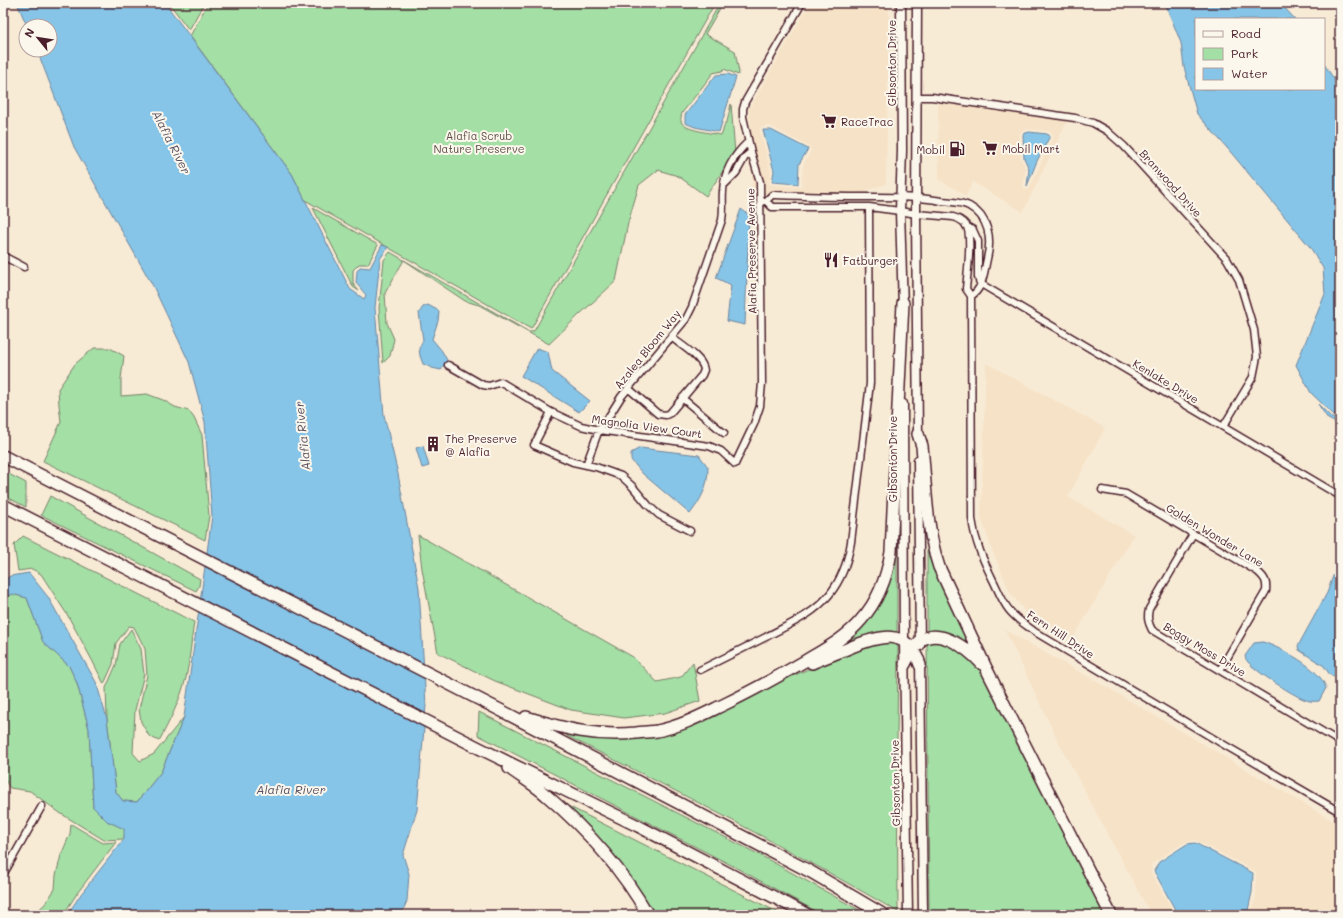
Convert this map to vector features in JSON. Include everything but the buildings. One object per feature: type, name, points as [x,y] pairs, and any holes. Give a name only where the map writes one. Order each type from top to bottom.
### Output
[{"type":"highway","points":[[502,711],[558,726],[597,734],[627,734],[656,731],[689,722],[778,677],[832,645],[861,621],[876,600],[886,576],[891,552],[903,303]]},
{"type":"highway","points":[[918,434],[922,446],[930,531],[934,554],[939,567],[988,670],[1111,915]]},
{"type":"highway","points":[[3,456],[479,699],[811,872],[884,915]]},
{"type":"highway","points":[[3,505],[484,750],[638,826],[808,915]]},
{"type":"highway","points":[[778,677],[869,640],[885,637],[916,645]]},
{"type":"highway","points":[[904,664],[916,645],[925,638],[941,637],[958,644],[974,656],[988,670]]},
{"type":"highway","points":[[916,645],[920,665]]},
{"type":"highway","points":[[484,750],[545,794],[592,838],[616,866],[638,897],[648,915]]},
{"type":"main road","name":"Gibsonton Drive","points":[[901,3],[902,196],[900,211],[903,303],[904,664],[908,915]]},
{"type":"main road","points":[[913,3],[917,21]]},
{"type":"main road","points":[[916,645],[918,434],[916,214],[917,3]]},
{"type":"main road","points":[[920,665],[923,915]]},
{"type":"street","name":"Alafia Preserve Avenue","points":[[735,464],[754,424],[760,406],[762,374],[763,201],[760,182],[748,142],[742,109],[802,3]]},
{"type":"street","name":"Branwood Drive","points":[[917,97],[932,97],[1068,117],[1093,123],[1107,131],[1124,146],[1227,259],[1239,280],[1254,330],[1257,357],[1253,377],[1223,428]]},
{"type":"street","name":"Azalea Bloom Way","points":[[586,465],[599,430],[628,388],[686,319],[697,296],[722,220],[723,191],[728,168],[738,151],[748,142]]},
{"type":"street","points":[[724,185],[736,173],[745,158],[751,152]]},
{"type":"street","points":[[972,296],[978,292],[981,284],[989,253],[990,240],[986,223],[975,210],[968,206],[955,202],[902,196],[852,197],[772,195],[763,201],[772,207],[869,207],[958,218],[966,226],[973,230],[978,240],[978,277],[981,284]]},
{"type":"street","points":[[700,670],[799,620],[828,596],[844,571],[849,556],[851,542],[870,383],[869,207]]},
{"type":"street","name":"Fern Hill Drive","points":[[966,226],[969,236],[966,289],[972,296],[972,519],[974,536],[1001,598],[1021,622],[1035,632],[1221,744],[1340,812]]},
{"type":"street","points":[[3,256],[24,268]]},
{"type":"street","name":"Kenlake Drive","points":[[981,284],[1340,496]]},
{"type":"street","points":[[628,388],[653,410],[662,415],[670,413],[702,375],[704,370],[703,364],[698,358],[671,337]]},
{"type":"street","name":"Magnolia View Court","points":[[448,365],[483,385],[495,385],[502,382],[551,412],[581,426],[599,430],[698,443],[721,451],[735,464]]},
{"type":"street","points":[[682,398],[724,433]]},
{"type":"street","points":[[551,412],[534,445],[573,462],[605,469],[621,476],[659,515],[690,531]]},
{"type":"street","name":"Golden Wonder Lane","points":[[1102,490],[1126,494],[1264,577],[1267,584],[1266,591],[1220,670]]},
{"type":"street","name":"Boggy Moss Drive","points":[[1194,534],[1149,609],[1148,623],[1152,630],[1340,742]]},
{"type":"street","points":[[3,875],[42,806]]},
{"type":"shaded area","points":[[810,3],[889,3],[886,184],[867,190],[867,193],[772,191],[765,196],[756,197],[757,204],[765,204],[767,207],[752,207],[752,140],[749,109]],"holes":[[[770,126],[811,148],[811,151],[803,165],[802,184],[800,187],[772,185],[769,183],[771,171],[760,131],[761,127]]]},
{"type":"shaded area","points":[[938,103],[1067,121],[1023,212],[973,182],[965,197],[961,192],[939,180]],"holes":[[[1028,129],[1049,131],[1054,136],[1030,188],[1027,190],[1023,186],[1026,169],[1021,158],[1020,133],[1023,130]]]},
{"type":"shaded area","points":[[986,363],[1105,428],[1068,497],[1134,535],[1072,640],[1028,615],[1011,594],[992,550],[981,517]]},
{"type":"shaded area","points":[[1005,630],[1108,688],[1340,825],[1340,915],[1251,915],[1256,896],[1255,871],[1195,840],[1185,842],[1150,865],[1152,868],[1151,872],[1175,915],[1151,915],[1060,745]]},
{"type":"green space","points":[[169,3],[204,3],[189,30]]},
{"type":"green space","name":"Alafia Scrub Nature Preserve","points":[[208,3],[715,3],[531,329],[305,200],[292,174],[190,36]]},
{"type":"green space","points":[[720,3],[723,3],[705,34],[735,51],[739,72],[738,75],[724,69],[713,73],[682,113],[681,120],[682,123],[688,128],[720,135],[722,134],[725,123],[727,122],[731,104],[735,153],[706,196],[678,176],[658,170],[639,185],[628,223],[616,281],[549,344],[479,305],[465,301],[405,260],[529,332],[534,331]]},
{"type":"green space","points":[[313,208],[378,245],[368,264],[359,264],[353,270],[353,284],[359,291],[353,287]]},
{"type":"green space","points":[[390,252],[404,260],[385,293],[387,323],[394,339],[390,356],[383,363],[379,308],[384,260]]},
{"type":"green space","points":[[94,348],[110,348],[124,356],[121,379],[121,396],[147,394],[163,400],[175,407],[189,411],[194,418],[202,435],[209,516],[205,540],[43,461],[61,422],[58,389],[75,364]]},
{"type":"green space","points":[[3,471],[26,483],[26,507],[3,495]]},
{"type":"green space","points":[[50,496],[200,579],[199,586],[196,591],[41,515]]},
{"type":"green space","points":[[418,535],[633,657],[657,682],[681,677],[693,662],[700,701],[665,713],[624,718],[571,710],[495,681],[438,653],[422,569]]},
{"type":"green space","points":[[23,536],[194,622],[186,678],[181,694],[159,741],[149,736],[141,722],[139,709],[147,675],[145,649],[134,627],[129,626],[116,643],[113,664],[104,684],[68,616],[41,574],[32,569],[18,571],[14,545]]},
{"type":"green space","points":[[927,549],[929,549],[976,648],[927,631]]},
{"type":"green space","points":[[895,554],[897,555],[897,632],[879,632],[850,642],[849,639]]},
{"type":"green space","points":[[12,594],[27,598],[43,642],[69,666],[77,683],[89,729],[93,807],[107,821],[125,829],[124,839],[104,840],[60,813],[30,791],[10,788],[3,777],[3,598]]},
{"type":"green space","points":[[131,629],[141,649],[144,674],[135,710],[133,753],[140,761],[154,754],[184,717],[161,772],[137,802],[123,801],[116,792],[107,719],[106,688],[116,665],[120,644]]},
{"type":"green space","points":[[936,640],[959,648],[984,674],[1107,915],[929,915],[927,641]]},
{"type":"green space","points":[[876,641],[894,643],[898,647],[898,912],[734,821],[567,736],[567,732],[647,734],[781,681],[863,645]]},
{"type":"green space","points":[[479,712],[760,855],[868,915],[823,915],[731,865],[478,735]]},
{"type":"green space","points":[[566,805],[783,915],[650,915],[565,808]]},
{"type":"green space","points":[[71,824],[103,843],[116,842],[78,892],[63,915],[33,915],[45,904],[55,889],[56,875],[61,855],[70,834]]},
{"type":"water","name":"Alafia River","points":[[17,3],[165,3],[292,174],[350,289],[364,299],[366,295],[356,283],[357,271],[360,267],[370,268],[382,245],[388,247],[380,259],[375,308],[384,415],[398,474],[419,588],[426,705],[417,810],[403,855],[409,874],[407,901],[401,915],[67,915],[81,894],[124,839],[124,829],[107,821],[93,807],[89,729],[77,683],[69,666],[43,642],[27,598],[12,594],[3,598],[3,581],[10,576],[29,573],[48,597],[96,682],[107,719],[116,792],[123,801],[137,802],[161,772],[184,717],[212,516],[205,422],[189,362],[153,286],[74,147],[40,58],[58,58],[58,18],[24,18]]},
{"type":"water","points":[[1165,3],[1280,3],[1294,18],[1195,18],[1195,90],[1325,90],[1325,66],[1336,82],[1340,85],[1340,417],[1334,415],[1311,393],[1296,365],[1325,294],[1323,268],[1310,247],[1197,114],[1184,67],[1181,43]]},
{"type":"water","points":[[728,74],[736,77],[719,132],[695,127],[685,123],[685,115],[716,75]]},
{"type":"water","points":[[763,130],[771,130],[808,149],[799,164],[798,184],[772,182],[774,171]]},
{"type":"water","points":[[1029,132],[1047,134],[1050,136],[1037,161],[1027,186],[1029,169],[1024,158],[1023,134]]},
{"type":"water","points":[[741,209],[749,215],[745,325],[727,321],[731,285],[716,278]]},
{"type":"water","points":[[428,305],[439,311],[438,321],[432,339],[447,360],[441,370],[423,364],[420,356],[419,348],[423,340],[419,313],[423,307]]},
{"type":"water","points":[[537,348],[548,352],[552,371],[590,401],[579,412],[521,376]]},
{"type":"water","points":[[1318,404],[1332,418],[1340,420],[1340,425],[1328,419]]},
{"type":"water","points":[[423,446],[429,466],[422,468],[416,448]]},
{"type":"water","points":[[640,448],[699,455],[708,467],[707,481],[698,503],[690,514],[643,474],[631,460],[631,453]]},
{"type":"water","points":[[1336,574],[1340,576],[1340,665],[1334,677],[1330,675],[1324,666],[1299,650],[1298,646],[1327,593],[1333,576]]},
{"type":"water","points":[[1263,642],[1290,654],[1316,673],[1326,688],[1319,701],[1308,701],[1281,687],[1246,660],[1245,656],[1254,643]]},
{"type":"water","points":[[1195,843],[1253,873],[1252,892],[1247,915],[1178,915],[1154,871],[1159,862],[1187,844]]},
{"type":"place","name":"RaceTrac","points":[[829,121]]},
{"type":"place","name":"Mobil Mart","points":[[990,148]]},
{"type":"place","name":"Mobil","points":[[957,149]]},
{"type":"place","name":"Fatburger","points":[[831,260]]},
{"type":"place","name":"The Preserve @ Alafia","points":[[433,444]]}]
